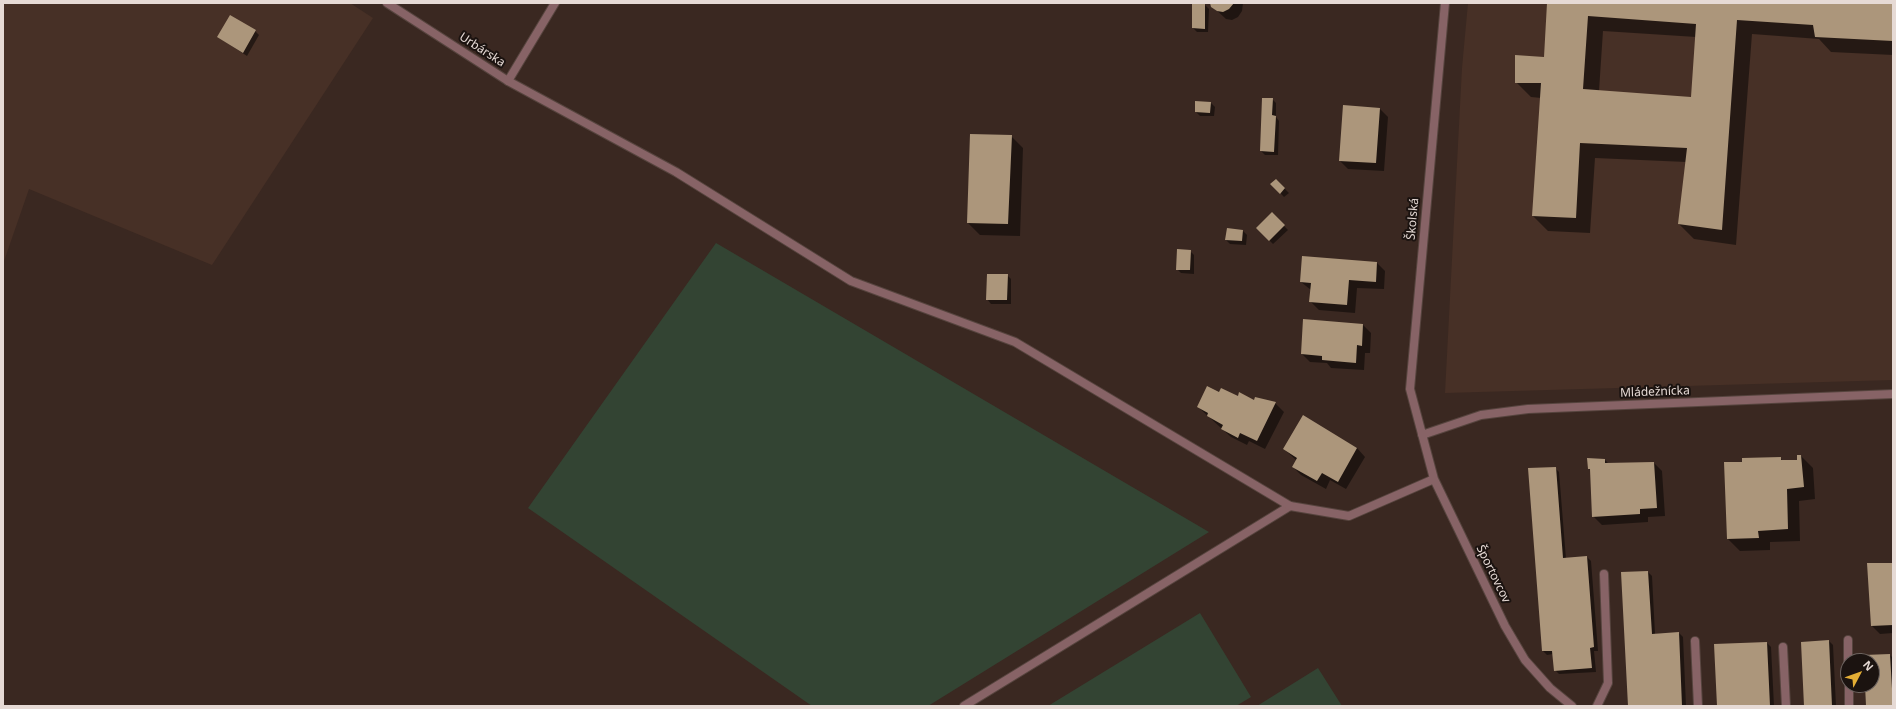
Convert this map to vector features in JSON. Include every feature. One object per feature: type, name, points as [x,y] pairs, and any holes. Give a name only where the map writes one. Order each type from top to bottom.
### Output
[{"type":"street","name":"Urbárska","points":[[387,3],[508,81],[555,3]]},
{"type":"street","name":"Školská","points":[[1422,435],[1410,389],[1445,3]]},
{"type":"street","points":[[508,81],[676,172],[850,281],[1015,342],[1290,506],[1349,516],[1434,480]]},
{"type":"street","name":"Mládežnícka","points":[[1422,435],[1481,415],[1528,410],[1893,394]]},
{"type":"street","name":"Športovcov","points":[[1422,435],[1434,480],[1505,626],[1525,660],[1550,688],[1572,706]]},
{"type":"street","points":[[964,706],[1290,506]]},
{"type":"street","points":[[1596,706],[1608,683],[1604,574]]},
{"type":"street","points":[[1848,640],[1848,653]]},
{"type":"street","points":[[1695,641],[1698,706]]},
{"type":"street","points":[[1783,646],[1786,706]]},
{"type":"street","points":[[1849,693],[1849,706]]},
{"type":"shaded area","points":[[3,3],[350,3],[373,18],[212,265],[29,189],[3,264]]},
{"type":"shaded area","points":[[1468,3],[1893,3],[1893,380],[1445,393],[1462,68]]},
{"type":"green space","points":[[716,243],[1209,532],[928,706],[812,706],[528,508]]},
{"type":"green space","points":[[1200,613],[1251,697],[1236,706],[1048,706]]},
{"type":"green space","points":[[1318,668],[1342,706],[1257,706]]},
{"type":"building","points":[[1192,3],[1205,4],[1205,29],[1192,28]]},
{"type":"building","points":[[1210,3],[1234,3],[1229,9],[1223,12],[1217,11],[1211,7]]},
{"type":"building","points":[[1547,3],[1893,3],[1893,41],[1815,37],[1813,25],[1737,20],[1722,230],[1678,224],[1687,148],[1580,143],[1576,218],[1532,216],[1541,83],[1515,83],[1515,55],[1544,57]],"holes":[[[1588,16],[1696,24],[1691,97],[1583,89]]]},
{"type":"building","points":[[230,15],[256,30],[243,53],[217,37]]},
{"type":"building","points":[[1262,98],[1273,98],[1272,115],[1276,116],[1274,152],[1260,151]]},
{"type":"building","points":[[1195,101],[1211,102],[1210,113],[1195,112]]},
{"type":"building","points":[[1343,105],[1380,108],[1376,163],[1339,161]]},
{"type":"building","points":[[970,134],[1012,135],[1008,224],[967,223]]},
{"type":"building","points":[[1276,179],[1285,188],[1280,194],[1270,184]]},
{"type":"building","points":[[1272,212],[1285,225],[1269,241],[1256,228]]},
{"type":"building","points":[[1227,228],[1243,230],[1242,241],[1225,240]]},
{"type":"building","points":[[1177,249],[1191,250],[1190,270],[1176,270]]},
{"type":"building","points":[[1302,256],[1377,262],[1376,282],[1349,280],[1347,305],[1309,302],[1311,283],[1300,282]]},
{"type":"building","points":[[987,274],[1008,274],[1007,300],[986,300]]},
{"type":"building","points":[[1303,319],[1363,324],[1362,346],[1357,345],[1356,363],[1322,360],[1322,356],[1301,354]]},
{"type":"building","points":[[1207,386],[1219,392],[1221,388],[1238,396],[1239,392],[1254,400],[1255,397],[1276,402],[1257,441],[1240,433],[1238,438],[1221,429],[1223,425],[1207,416],[1208,413],[1197,407]]},
{"type":"building","points":[[1303,415],[1357,448],[1338,482],[1322,473],[1317,481],[1292,467],[1297,458],[1283,449]]},
{"type":"building","points":[[1797,455],[1801,455],[1804,487],[1787,489],[1788,529],[1758,531],[1759,538],[1727,539],[1724,462],[1742,462],[1742,458],[1781,457],[1781,460],[1797,460]]},
{"type":"building","points":[[1587,458],[1605,459],[1605,463],[1654,462],[1657,508],[1640,509],[1640,514],[1592,517],[1590,469],[1588,469]]},
{"type":"building","points":[[1556,467],[1563,558],[1587,556],[1594,647],[1590,648],[1592,668],[1554,671],[1552,651],[1542,651],[1528,468]]},
{"type":"building","points":[[1867,563],[1893,563],[1893,625],[1871,626]]},
{"type":"building","points":[[1648,571],[1652,634],[1679,632],[1682,706],[1628,706],[1621,572]]},
{"type":"building","points":[[1829,640],[1832,706],[1804,706],[1801,642]]},
{"type":"building","points":[[1767,642],[1770,706],[1717,706],[1714,644]]},
{"type":"building","points":[[1880,654],[1890,654],[1893,706],[1866,706],[1865,693],[1880,693]]}]
